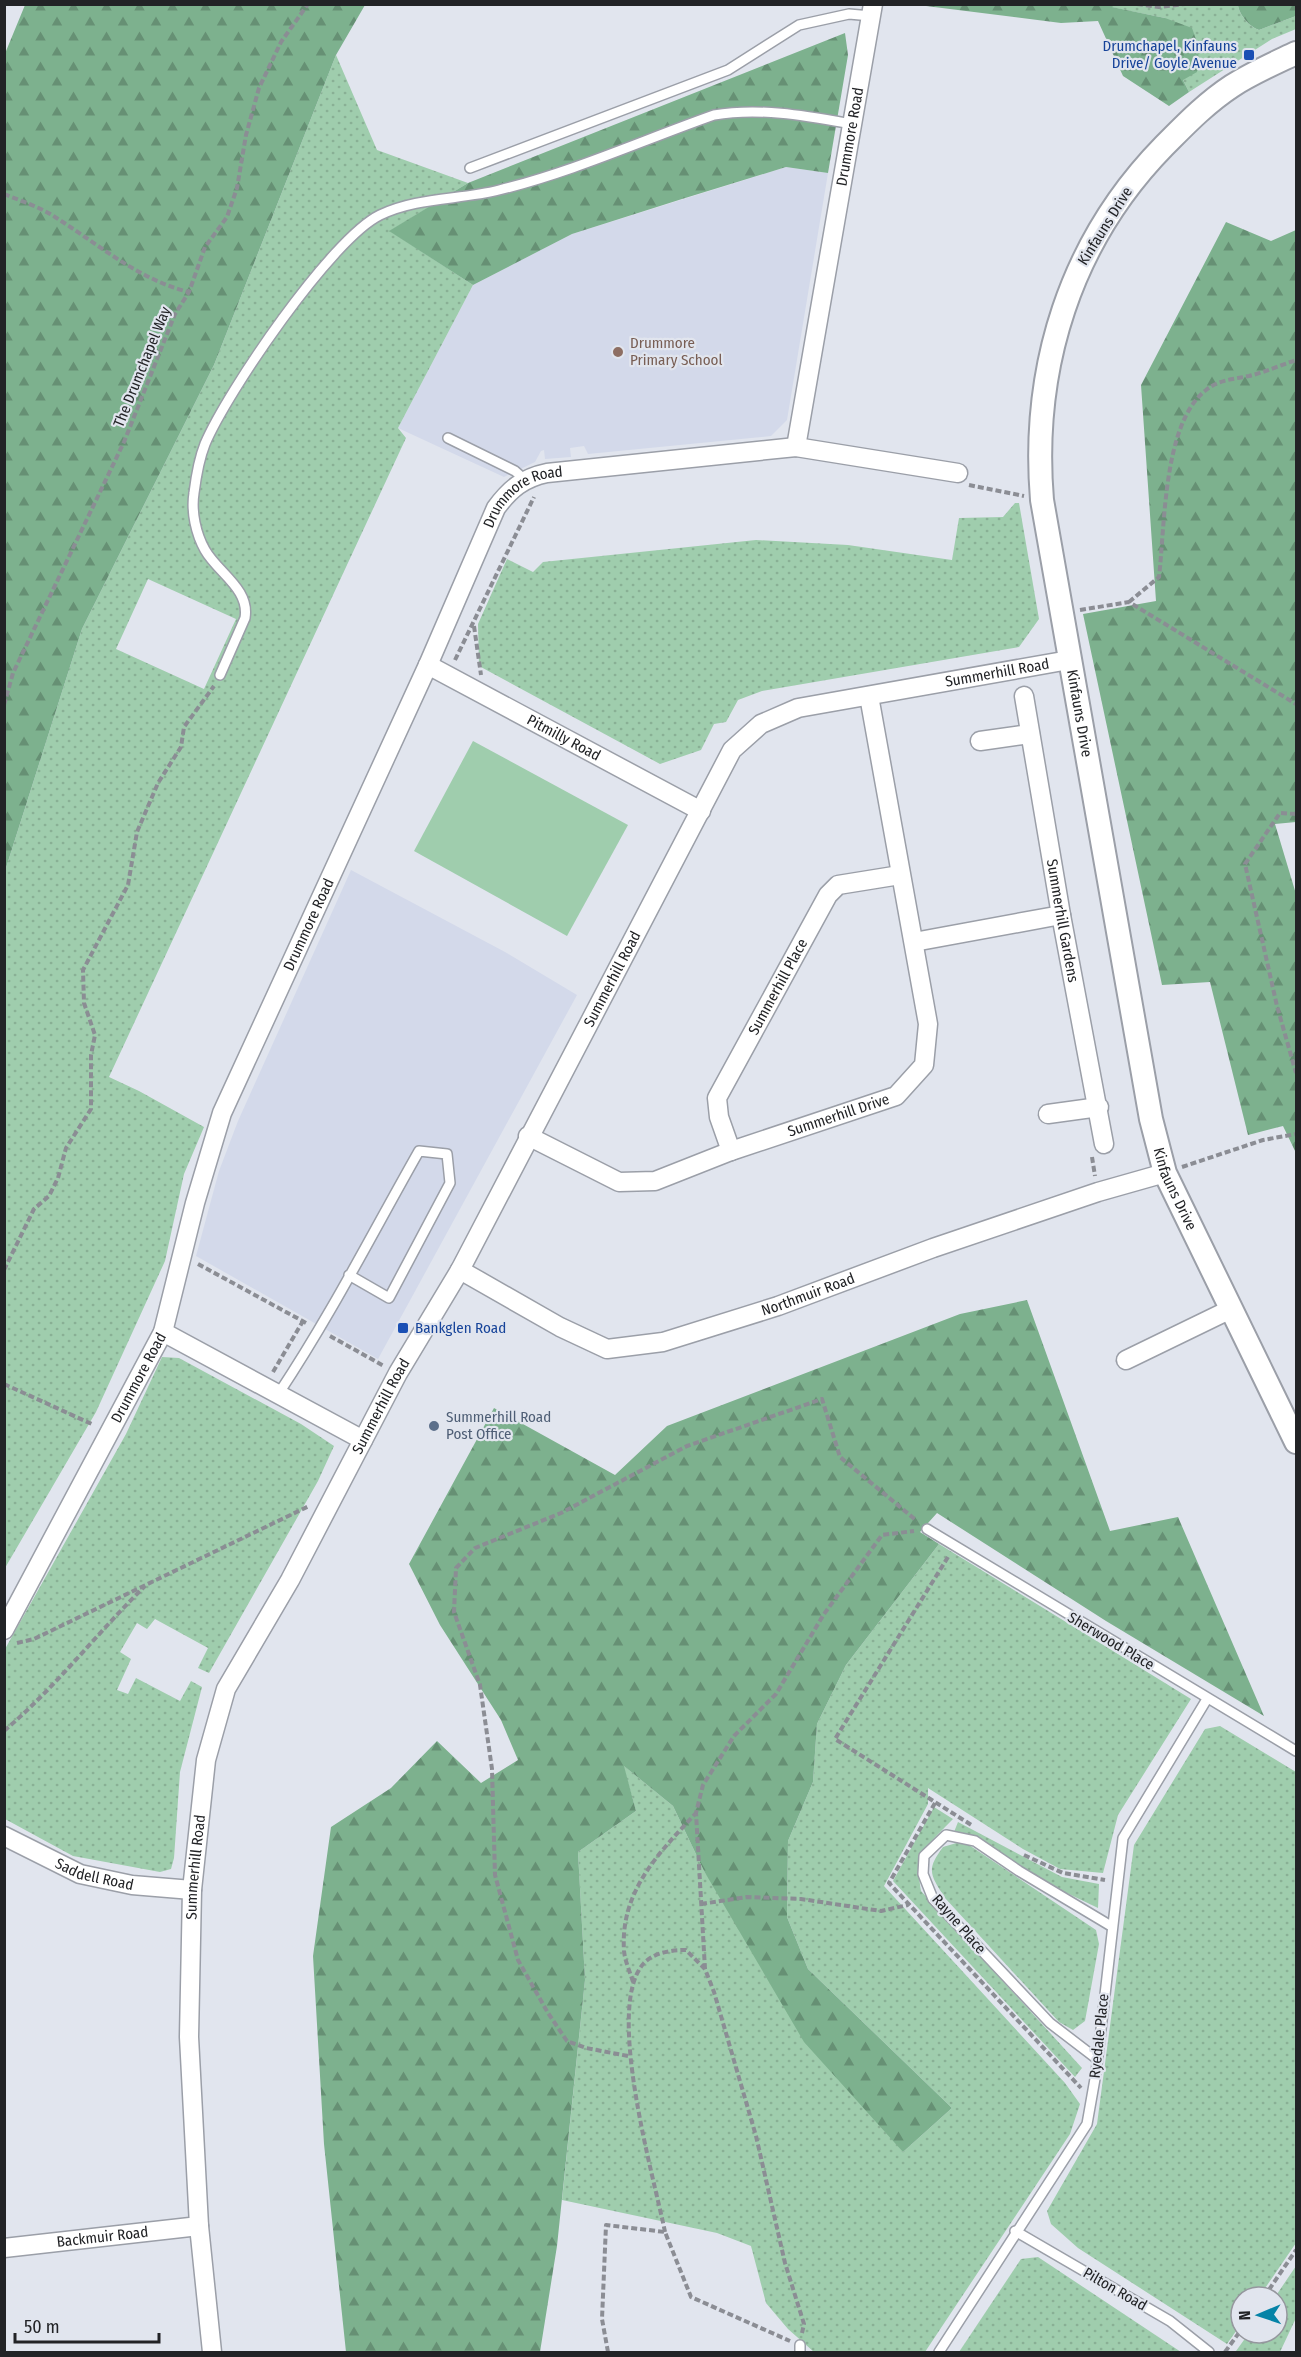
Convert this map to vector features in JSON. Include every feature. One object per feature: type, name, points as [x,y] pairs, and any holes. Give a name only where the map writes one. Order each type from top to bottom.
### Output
[{"type":"street","name":"Drummore Road","points":[[796,447],[872,10]]},
{"type":"street","name":"Kinfauns Drive","points":[[1296,53],[1232,86],[1192,117],[1144,166],[1113,207],[1090,246],[1059,318],[1044,386],[1040,434],[1042,500],[1151,1119],[1164,1173],[1229,1310],[1296,1442]]},
{"type":"street","name":"Drummore Road","points":[[9,1637],[163,1332],[181,1255],[222,1113],[428,665],[496,508],[507,493],[524,479],[547,472],[796,447],[958,473]]},
{"type":"street","name":"Summerhill Road","points":[[213,2352],[199,2226],[189,2037],[192,1890],[206,1760],[226,1689],[335,1496],[398,1373],[460,1270],[528,1136],[732,750],[761,724],[798,708],[1069,660]]},
{"type":"street","name":"Pitmilly Road","points":[[428,665],[701,811]]},
{"type":"street","name":"Summerhill Drive","points":[[528,1136],[619,1182],[655,1181],[731,1151],[896,1096],[924,1065],[928,1023],[869,696]]},
{"type":"street","name":"Summerhill Gardens","points":[[1024,696],[1061,915],[1099,1107],[1104,1144]]},
{"type":"street","points":[[980,741],[1030,734]]},
{"type":"street","name":"Summerhill Place","points":[[731,1151],[719,1117],[717,1098],[828,895],[838,885],[900,875]]},
{"type":"street","points":[[914,942],[1061,915]]},
{"type":"street","points":[[1048,1114],[1099,1107]]},
{"type":"street","name":"Northmuir Road","points":[[460,1270],[560,1327],[607,1349],[663,1342],[778,1306],[933,1248],[1098,1192],[1164,1173]]},
{"type":"street","points":[[1126,1360],[1229,1310]]},
{"type":"street","points":[[163,1332],[363,1440]]},
{"type":"street","name":"Saddell Road","points":[[4,1836],[80,1874],[132,1885],[192,1890]]},
{"type":"street","name":"Backmuir Road","points":[[4,2248],[199,2226]]},
{"type":"lane","points":[[470,168],[728,70],[799,25],[872,10]]},
{"type":"lane","points":[[220,675],[247,608],[240,592],[205,551],[197,533],[192,504],[205,445],[244,375],[348,237],[368,221],[392,210],[426,201],[498,191],[569,170],[714,115],[737,111],[770,112],[852,124]]},
{"type":"lane","points":[[448,438],[515,471],[524,479]]},
{"type":"lane","points":[[272,1389],[321,1330],[349,1275],[418,1151],[447,1154],[450,1183],[389,1298],[349,1275]]},
{"type":"lane","name":"Sherwood Place","points":[[927,1529],[1296,1751]]},
{"type":"lane","name":"Ryedale Place","points":[[939,2352],[1015,2231],[1087,2124],[1097,2059],[1123,1838],[1207,1699]]},
{"type":"lane","name":"Rayne Place","points":[[1097,2059],[1050,2023],[933,1899],[923,1874],[924,1856],[946,1835],[975,1841],[1019,1871],[1111,1926]]},
{"type":"lane","name":"Pilton Road","points":[[1015,2231],[1170,2321],[1209,2352]]},
{"type":"path","name":"The Drumchapel Way","points":[[4,705],[13,673],[124,442],[175,314],[189,292],[205,247],[226,217],[233,197],[259,88],[280,42],[308,4]]},
{"type":"path","points":[[1137,4],[1159,7],[1185,4]]},
{"type":"path","points":[[4,194],[53,215],[100,249],[169,287],[189,292]]},
{"type":"path","points":[[1061,613],[1129,602],[1160,577],[1170,475],[1177,438],[1189,408],[1206,390],[1223,381],[1296,360]]},
{"type":"path","points":[[448,676],[547,472]]},
{"type":"path","points":[[958,473],[965,484],[1042,500]]},
{"type":"path","points":[[1129,602],[1296,704]]},
{"type":"path","points":[[474,625],[487,696]]},
{"type":"path","points":[[4,1270],[34,1209],[49,1196],[58,1178],[66,1148],[91,1108],[91,1055],[95,1035],[84,1003],[83,970],[128,885],[137,831],[147,813],[158,783],[181,747],[184,727],[220,675]]},
{"type":"path","points":[[1296,814],[1280,813],[1245,864],[1277,1006],[1296,1073]]},
{"type":"path","points":[[1164,1173],[1263,1140],[1296,1134]]},
{"type":"path","points":[[181,1255],[398,1373]]},
{"type":"path","points":[[272,1389],[303,1321]]},
{"type":"path","points":[[4,1384],[111,1433]]},
{"type":"path","points":[[628,2056],[586,2048],[567,2041],[518,1960],[495,1875],[492,1769],[480,1684],[454,1612],[456,1568],[476,1548],[561,1513],[687,1446],[822,1399],[840,1457],[927,1529]]},
{"type":"path","points":[[9,1637],[34,1639],[335,1496]]},
{"type":"path","points":[[696,1813],[643,1873],[628,1910],[624,1951],[633,1982],[628,2056],[665,2232],[691,2297],[800,2349],[804,2324],[785,2263],[756,2136],[714,1992],[705,1969],[696,1813],[703,1785],[734,1736],[776,1694],[825,1614],[882,1535],[927,1529]]},
{"type":"path","points":[[955,1546],[835,1739],[975,1827]]},
{"type":"path","points":[[4,1731],[28,1711],[104,1627],[148,1584]]},
{"type":"path","points":[[1016,1852],[1063,1873],[1117,1882]]},
{"type":"path","points":[[701,1904],[747,1897],[801,1899],[881,1911],[908,1905]]},
{"type":"path","points":[[633,1982],[645,1962],[667,1950],[687,1950],[705,1969]]},
{"type":"path","points":[[608,2352],[602,2319],[606,2225],[665,2232]]},
{"type":"path","points":[[1272,2285],[1296,2250]]},
{"type":"shaded area","name":"Drummore Primary School","points":[[786,167],[828,173],[787,420],[771,436],[588,454],[584,446],[570,448],[571,457],[545,459],[544,450],[535,462],[504,477],[398,428],[473,285],[572,234]]},
{"type":"shaded area","points":[[351,870],[505,952],[577,995],[378,1359],[196,1256],[219,1171],[238,1121]]},
{"type":"green space","points":[[1115,4],[1238,5],[1240,13],[1259,30],[1296,16],[1296,29],[1272,39],[1189,92],[1183,80],[1165,18],[1111,7]]},
{"type":"green space","points":[[25,5],[365,5],[336,55],[214,365],[82,629],[5,871],[4,56]]},
{"type":"green space","points":[[918,5],[1115,5],[1112,7],[1165,18],[1192,28],[1199,48],[1197,72],[1183,80],[1189,92],[1169,106],[1123,76],[1098,21],[1061,23]]},
{"type":"green space","points":[[1238,5],[1296,5],[1296,16],[1259,30],[1240,13]]},
{"type":"green space","points":[[845,33],[848,55],[828,173],[786,167],[682,199],[572,234],[473,285],[389,231],[468,183]]},
{"type":"green space","points":[[336,55],[377,150],[468,183],[390,231],[473,285],[398,428],[406,438],[109,1077],[204,1127],[184,1174],[165,1261],[96,1412],[5,1568],[5,871],[82,629],[214,365]],"holes":[[[148,579],[236,619],[204,689],[116,649]]]},
{"type":"green space","points":[[1226,222],[1271,241],[1296,230],[1296,822],[1275,824],[1296,894],[1296,1153],[1283,1126],[1248,1135],[1210,982],[1162,985],[1083,614],[1156,601],[1141,385]]},
{"type":"green space","points":[[1015,503],[1019,503],[1039,619],[1019,647],[762,691],[738,700],[726,722],[714,724],[701,750],[660,764],[479,666],[478,624],[507,559],[533,572],[543,562],[756,540],[848,545],[952,560],[959,518],[1003,517]]},
{"type":"green space","points":[[473,741],[628,825],[567,936],[414,851]]},
{"type":"green space","points":[[1027,1300],[1110,1531],[1178,1517],[1264,1716],[1106,1621],[937,1513],[920,1532],[939,1544],[846,1665],[817,1724],[813,1782],[788,1841],[787,1917],[808,1969],[952,2108],[903,2152],[804,2042],[704,1871],[673,1806],[624,1766],[636,1811],[578,1852],[585,1980],[557,2246],[540,2352],[346,2352],[324,2144],[313,1956],[331,1827],[391,1788],[437,1741],[481,1783],[518,1760],[501,1720],[440,1625],[409,1564],[494,1408],[615,1475],[667,1426],[960,1314]]},
{"type":"green space","points":[[162,1357],[179,1358],[301,1424],[334,1446],[318,1481],[209,1673],[198,1668],[208,1648],[155,1619],[147,1629],[137,1623],[120,1652],[131,1659],[117,1690],[128,1694],[136,1678],[180,1701],[191,1681],[202,1687],[180,1772],[174,1858],[171,1869],[160,1872],[73,1856],[5,1819],[5,1649],[126,1434]]},
{"type":"green space","points":[[939,1544],[1191,1699],[1118,1815],[1103,1873],[1060,1869],[1023,1849],[928,1788],[928,1804],[884,1886],[1065,2083],[1080,2104],[1070,2134],[925,2352],[814,2352],[788,2329],[766,2303],[751,2246],[717,2233],[562,2200],[585,1980],[578,1852],[636,1811],[623,1765],[673,1806],[704,1871],[903,2152],[952,2108],[808,1969],[787,1917],[788,1841],[813,1782],[817,1724],[846,1665]]},
{"type":"green space","points":[[1220,1726],[1296,1772],[1296,2243],[1267,2285],[1229,2285],[1229,2341],[1227,2344],[1078,2248],[1051,2224],[1047,2211],[1097,2124],[1134,1845],[1205,1729]]},
{"type":"green space","points":[[934,1807],[953,1819],[925,1850],[920,1867],[921,1891],[1082,2068],[1075,2077],[893,1881]]},
{"type":"green space","points":[[958,1822],[1062,1877],[1099,1884],[1098,1908],[1048,1884],[972,1835],[954,1832]]},
{"type":"green space","points":[[963,1841],[1096,1930],[1099,1944],[1085,2021],[1073,2030],[1059,2022],[945,1898],[936,1883],[932,1867],[943,1847]]},
{"type":"green space","points":[[1038,2257],[1181,2352],[959,2352],[1021,2259]]},
{"type":"green space","points":[[1296,2266],[1296,2318],[1289,2333],[1289,2285],[1283,2285]]},
{"type":"green space","points":[[1240,2345],[1283,2345],[1280,2352],[1236,2351]]},
{"type":"place","name":"Drumchapel, Kinfauns Drive/ Goyle Avenue","points":[[1249,55]]},
{"type":"place","name":"Drummore Primary School","points":[[618,352]]},
{"type":"place","name":"Bankglen Road","points":[[403,1328]]},
{"type":"place","name":"Summerhill Road Post Office","points":[[434,1426]]}]
